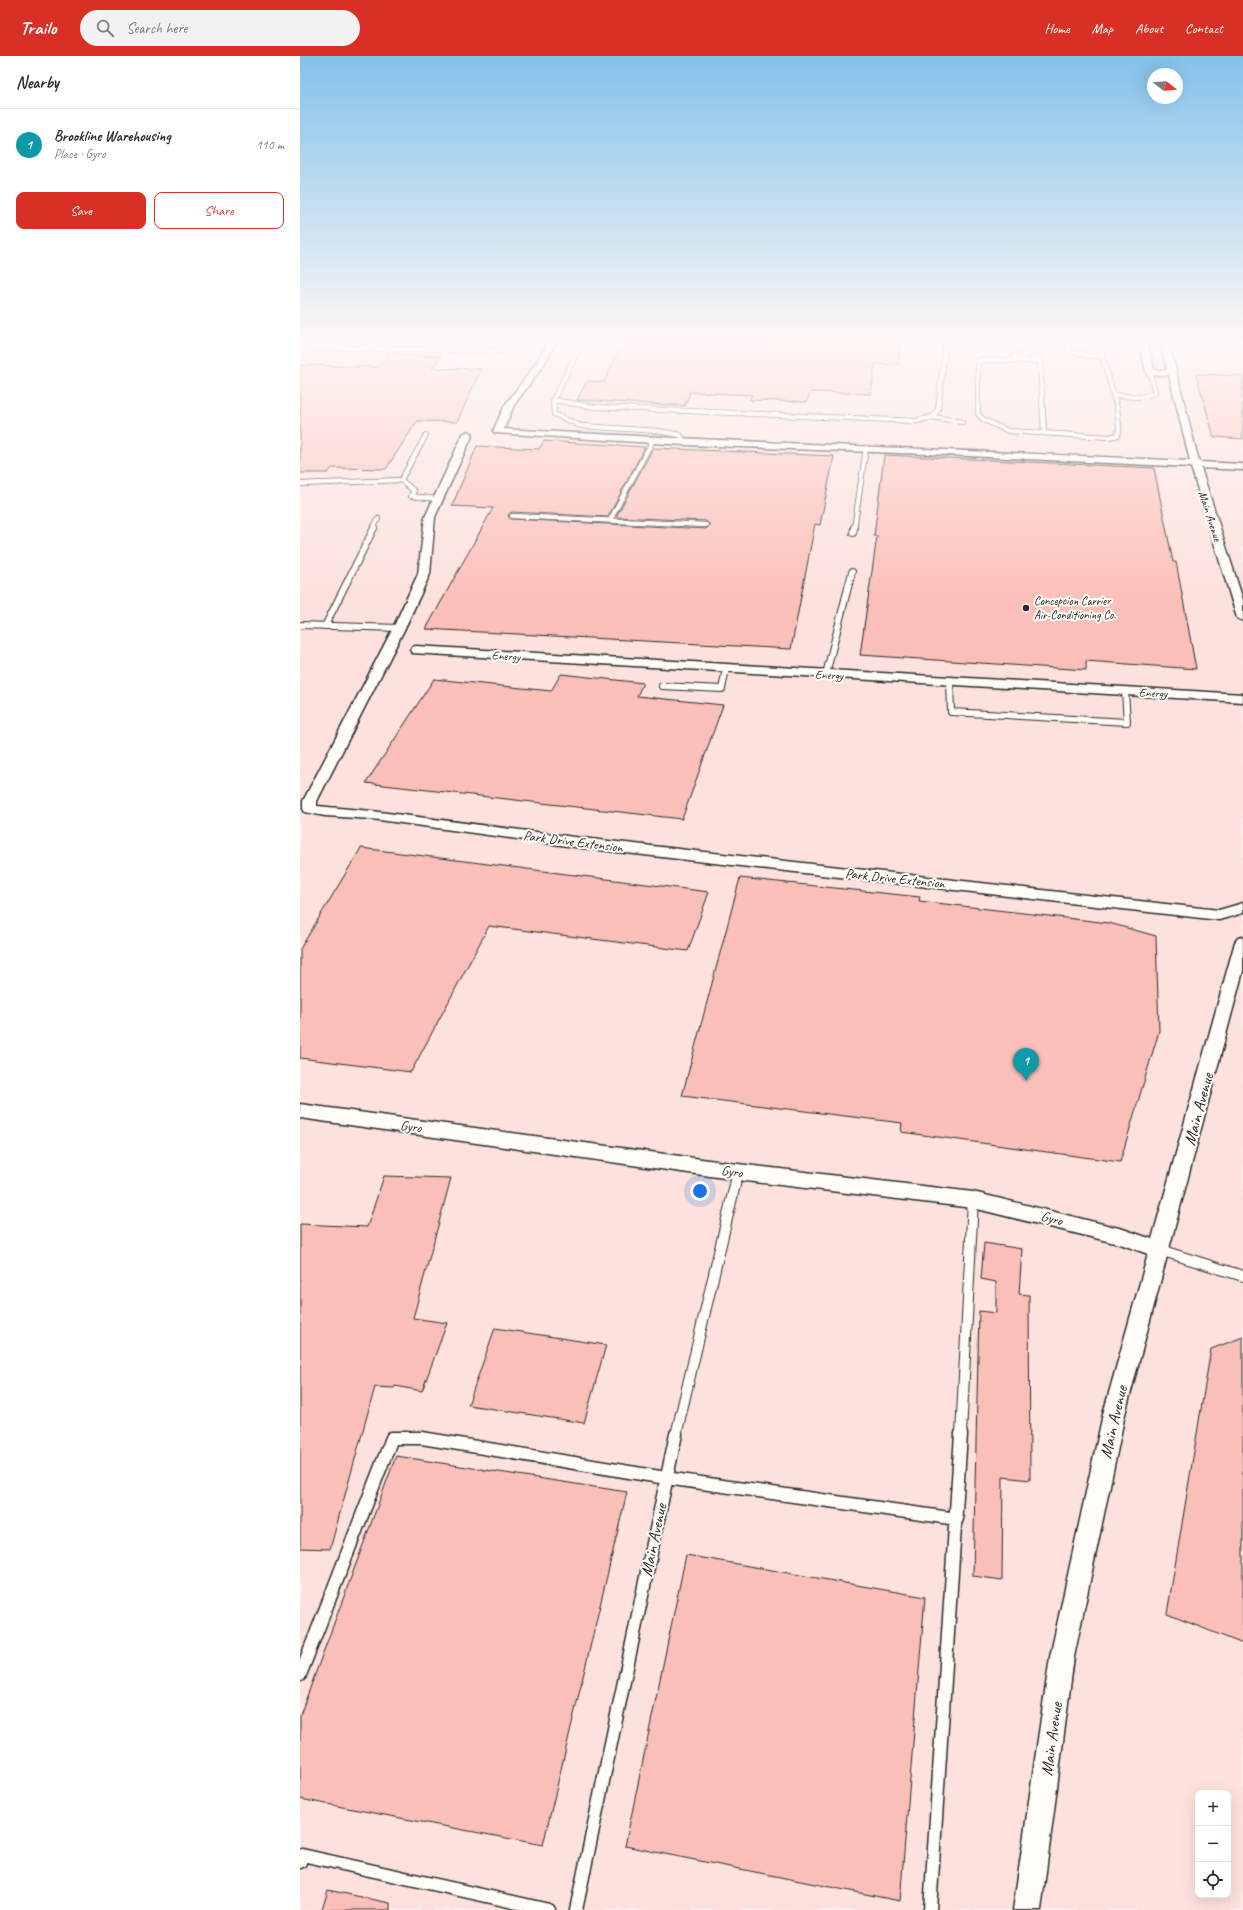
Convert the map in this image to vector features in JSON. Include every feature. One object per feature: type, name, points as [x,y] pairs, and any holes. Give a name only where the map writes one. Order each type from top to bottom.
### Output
[{"type":"street","points":[[499,430],[498,431],[685,442],[866,448],[1243,467]]},
{"type":"street","name":"Main Avenue","points":[[1186,430],[1195,464],[1243,618]]},
{"type":"street","name":"Park Drive Extension","points":[[468,434],[430,517],[424,574],[399,628],[310,801],[310,809],[325,812],[372,815],[582,843],[1219,915],[1243,908]]},
{"type":"street","name":"Energy","points":[[416,650],[1243,698]]},
{"type":"street","name":"Main Avenue","points":[[1028,1910],[1062,1657],[1114,1414],[1243,942]]},
{"type":"street","name":"Gyro","points":[[300,1111],[738,1172],[973,1200],[1019,1210],[1116,1235],[1160,1250]]},
{"type":"lane","points":[[635,430],[658,431],[680,435],[685,442]]},
{"type":"lane","points":[[1004,430],[1008,431],[1109,437],[1118,435],[1120,430]]},
{"type":"lane","points":[[402,480],[426,435]]},
{"type":"lane","points":[[610,520],[653,440]]},
{"type":"lane","points":[[853,533],[866,448]]},
{"type":"lane","points":[[300,484],[402,480],[414,491],[411,496],[437,499]]},
{"type":"lane","points":[[512,516],[706,525]]},
{"type":"lane","points":[[325,626],[378,519]]},
{"type":"lane","points":[[826,674],[852,572]]},
{"type":"lane","points":[[300,625],[399,628]]},
{"type":"lane","points":[[662,686],[722,689],[726,669]]},
{"type":"lane","points":[[950,681],[951,712],[1127,722],[1125,691]]},
{"type":"lane","name":"Main Avenue","points":[[576,1910],[666,1478],[738,1172]]},
{"type":"lane","points":[[930,1910],[957,1519],[973,1200]]},
{"type":"lane","points":[[1160,1250],[1243,1276]]},
{"type":"lane","points":[[300,1675],[392,1438],[422,1438],[666,1478],[957,1519]]},
{"type":"lane","points":[[301,1858],[549,1910]]},
{"type":"shaded area","points":[[300,430],[1243,430],[1243,1910],[300,1910]]},
{"type":"building","points":[[300,430],[411,430],[386,469],[332,468],[328,473],[300,473]]},
{"type":"building","points":[[1212,430],[1243,430],[1243,439],[1214,437]]},
{"type":"building","points":[[544,441],[645,447],[608,517],[512,512],[508,515],[510,519],[706,529],[710,525],[706,521],[616,517],[653,448],[834,456],[820,525],[815,524],[791,649],[426,629],[493,508],[452,506],[477,446],[539,449]]},
{"type":"building","points":[[884,455],[1154,468],[1173,562],[1176,562],[1196,669],[1086,661],[1086,670],[860,655],[877,536],[874,536]]},
{"type":"building","points":[[561,674],[643,683],[637,696],[723,705],[682,819],[366,783],[434,679],[551,691]]},
{"type":"building","points":[[361,848],[709,892],[688,951],[489,926],[411,1072],[300,1058],[300,949]]},
{"type":"building","points":[[740,878],[920,897],[919,901],[1109,923],[1156,936],[1159,1031],[1120,1162],[901,1132],[902,1123],[682,1096]]},
{"type":"building","points":[[384,1176],[451,1178],[413,1318],[447,1323],[422,1391],[395,1386],[394,1388],[375,1387],[330,1549],[300,1548],[300,1224],[367,1227]]},
{"type":"building","points":[[984,1243],[1022,1249],[1019,1294],[1029,1295],[1030,1480],[1003,1477],[1002,1580],[973,1576],[979,1311],[996,1313],[996,1282],[981,1279]]},
{"type":"building","points":[[495,1328],[606,1345],[584,1423],[468,1405]]},
{"type":"building","points":[[1243,1337],[1243,1644],[1167,1614],[1211,1349]]},
{"type":"building","points":[[396,1456],[627,1492],[543,1845],[300,1799],[300,1715]]},
{"type":"building","points":[[686,1555],[925,1597],[900,1901],[625,1846]]},
{"type":"building","points":[[328,1890],[390,1903],[390,1910],[322,1910]]},
{"type":"place","name":"Concepcion Carrier Air-Conditioning Co.","points":[[1026,608]]},
{"type":"place","name":"Brookline Warehousing","points":[[1026,1081]]}]
